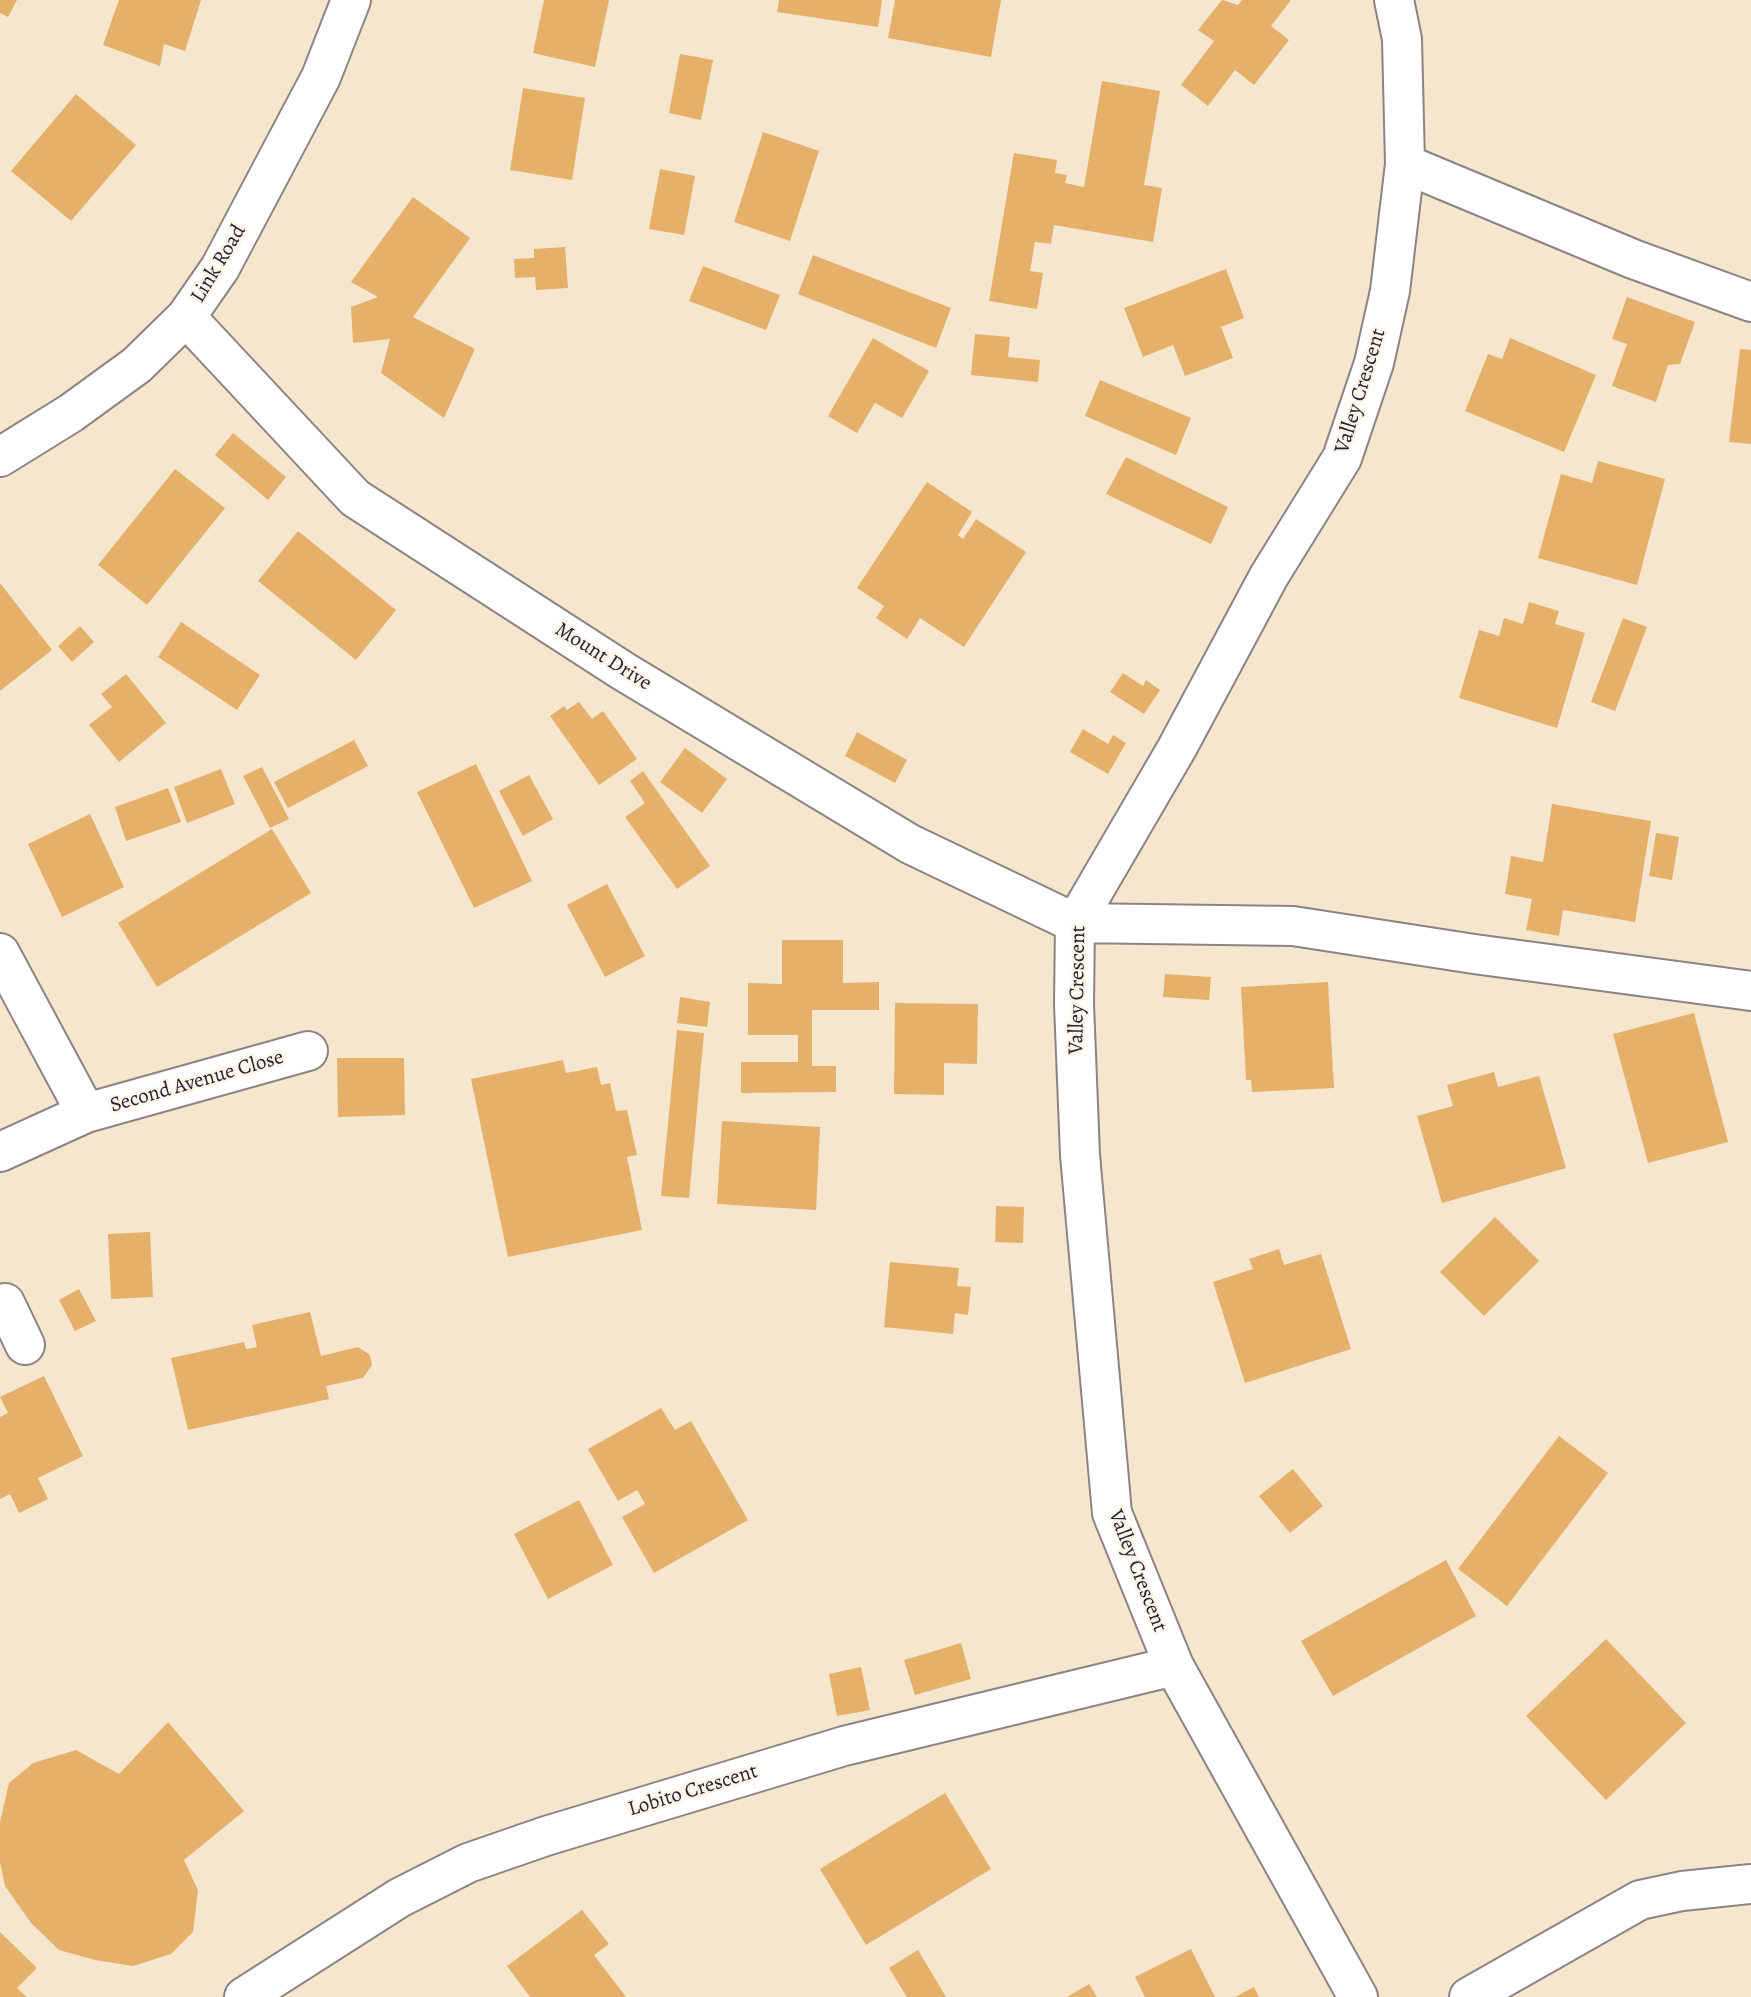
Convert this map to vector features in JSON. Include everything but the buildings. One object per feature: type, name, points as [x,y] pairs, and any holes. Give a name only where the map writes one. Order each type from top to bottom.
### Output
[{"type":"street","name":"Link Road","points":[[0,457],[71,413],[137,365],[186,317],[220,268],[321,78],[351,0]]},
{"type":"street","name":"Valley Crescent","points":[[1358,1997],[1174,1666],[1112,1513],[1080,1155],[1074,1004],[1075,923],[1177,748],[1269,576],[1342,458],[1374,363],[1390,291],[1405,164],[1402,39],[1394,0]]},
{"type":"street","points":[[1405,164],[1633,259],[1751,302]]},
{"type":"street","name":"Mount Drive","points":[[186,317],[355,498],[623,671],[910,844],[1075,923]]},
{"type":"street","points":[[1075,923],[1293,926],[1474,954],[1751,991]]},
{"type":"street","points":[[0,953],[86,1113]]},
{"type":"street","name":"Second Avenue Close","points":[[0,1152],[86,1113],[308,1051]]},
{"type":"street","points":[[0,1305],[5,1303],[25,1345]]},
{"type":"street","name":"Lobito Crescent","points":[[244,1997],[399,1898],[468,1863],[546,1836],[844,1746],[1174,1666]]},
{"type":"street","points":[[1469,1997],[1640,1900],[1682,1891],[1751,1884]]}]
